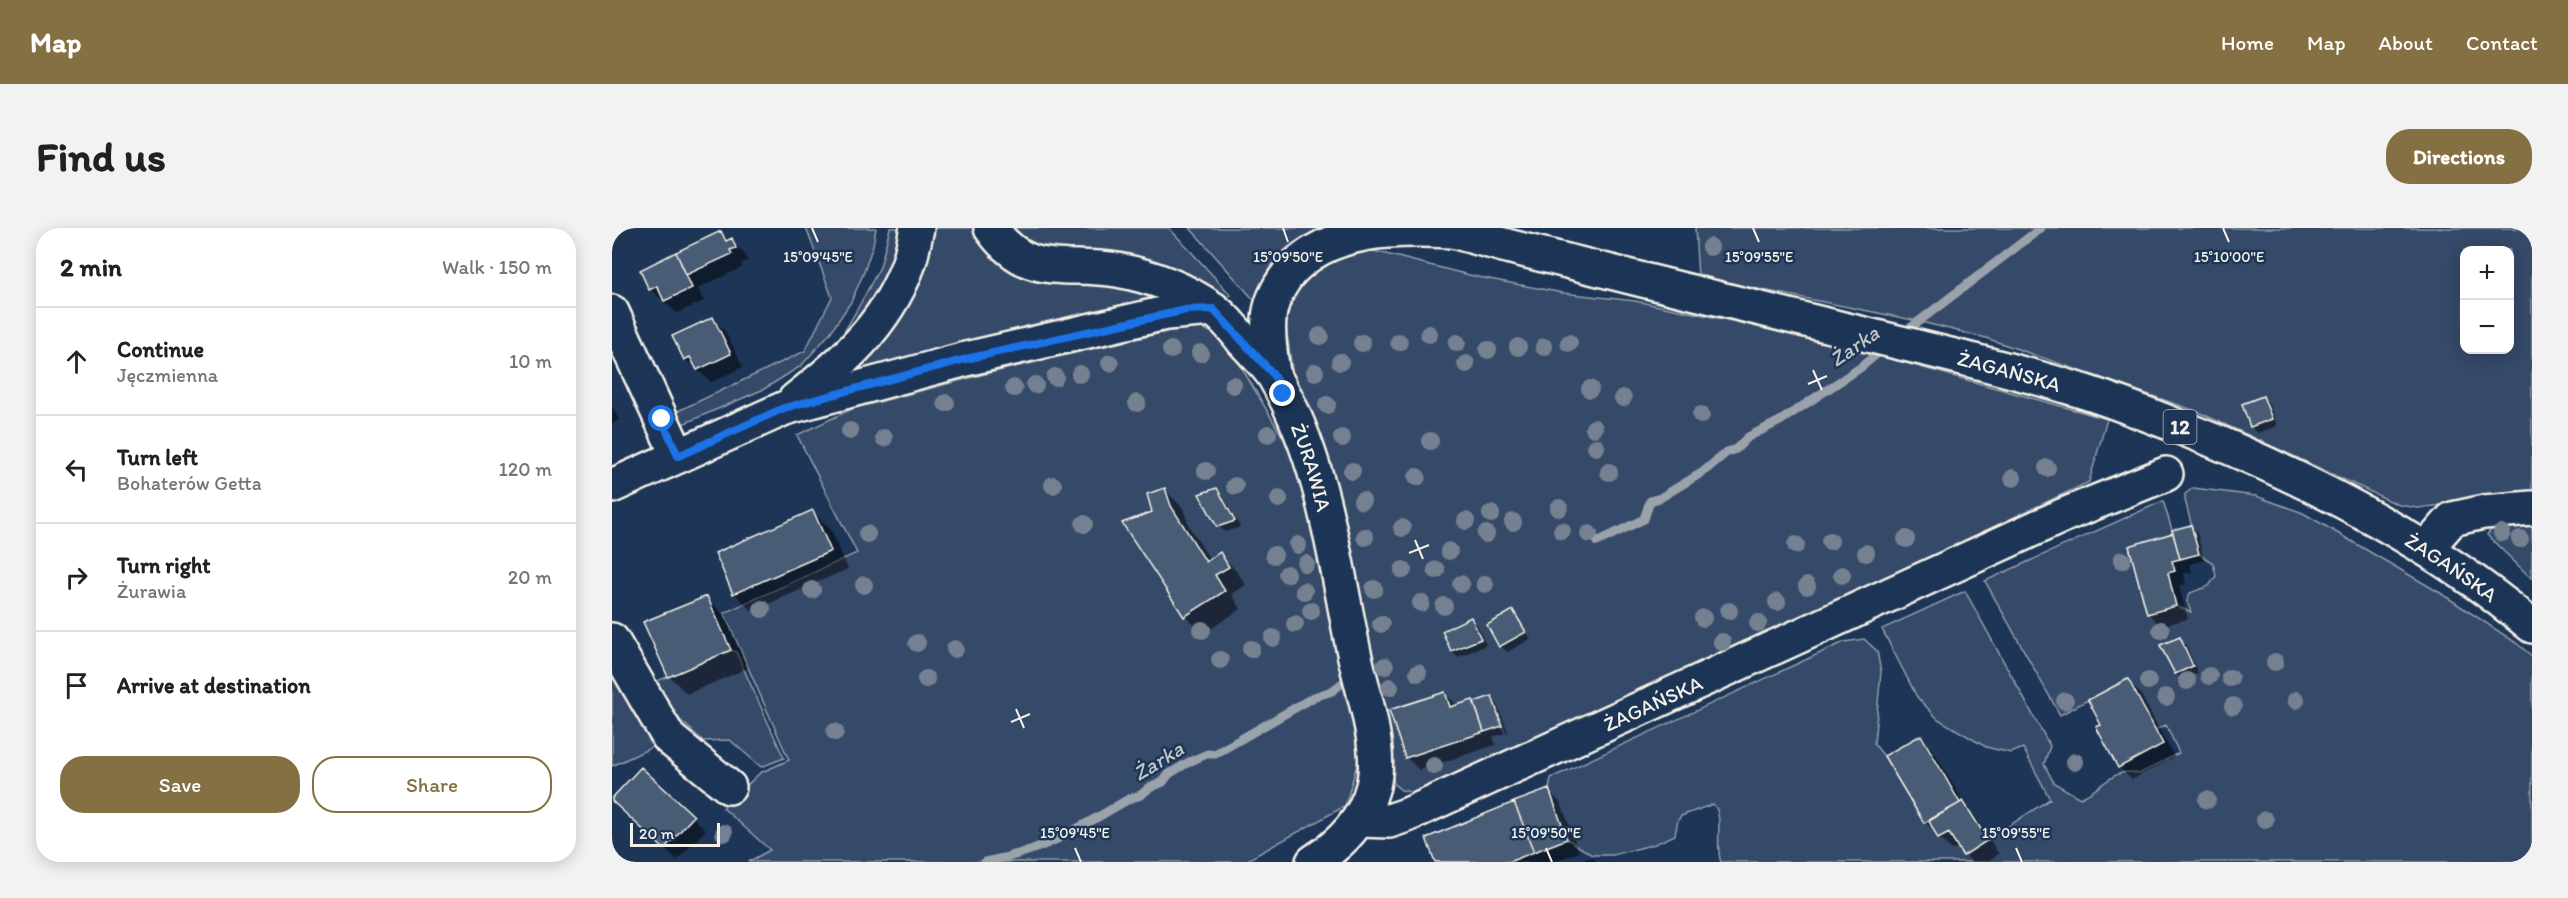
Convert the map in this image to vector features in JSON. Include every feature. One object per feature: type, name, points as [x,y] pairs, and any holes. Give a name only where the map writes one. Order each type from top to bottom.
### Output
[{"type":"street","points":[[784,408],[834,370],[879,321],[908,267],[917,228]]},
{"type":"street","name":"ŻURAWIA","points":[[992,228],[1003,244],[1022,259],[1050,267],[1116,270],[1154,279],[1183,292],[1213,309],[1273,374],[1304,439],[1319,485],[1333,539],[1370,723],[1374,746],[1374,784],[1360,820]]},
{"type":"street","name":"ŻAGAŃSKA","points":[[1273,374],[1268,335],[1273,301],[1282,282],[1311,252],[1328,243],[1368,231],[1447,230],[1508,237],[2025,374],[2149,414],[2321,490],[2426,549],[2491,591],[2532,626]]},
{"type":"street","points":[[612,486],[784,408],[966,359],[1166,313],[1213,309]]},
{"type":"street","points":[[612,312],[678,456]]},
{"type":"street","name":"ŻAGAŃSKA","points":[[1360,820],[1389,821],[1407,815],[2064,515],[2166,474]]},
{"type":"street","points":[[2426,549],[2452,519],[2484,512],[2532,507]]},
{"type":"street","points":[[612,640],[669,738],[729,787]]},
{"type":"street","points":[[1313,862],[1346,836],[1360,820]]},
{"type":"shaded area","points":[[806,228],[876,228],[864,272],[851,302],[830,333],[801,366],[764,389],[683,424],[661,419],[805,351],[832,297]]},
{"type":"shaded area","points":[[890,228],[904,228],[876,309],[806,375],[840,339],[859,306],[880,267]]},
{"type":"shaded area","points":[[932,228],[973,228],[982,242],[1005,266],[1025,276],[1133,288],[1168,302],[839,383]]},
{"type":"shaded area","points":[[1012,228],[1169,228],[1231,295],[1225,299],[1118,254],[1036,245],[1020,238]]},
{"type":"shaded area","points":[[1190,228],[1323,228],[1298,240],[1279,256],[1265,276],[1255,301]]},
{"type":"shaded area","points":[[1695,228],[2532,228],[2532,494],[2418,508],[2399,505],[2196,411],[1986,338],[1913,320],[1698,277]],"holes":[[[2263,396],[2272,419],[2250,427],[2242,404]]]},
{"type":"shaded area","points":[[1362,248],[1473,276],[1563,293],[1635,301],[1820,339],[2107,419],[2089,482],[1712,659],[1415,793],[1401,790],[1394,784],[1358,621],[1294,382],[1284,313],[1294,291],[1306,276],[1323,264]]},
{"type":"shaded area","points":[[1200,327],[1221,337],[1291,451],[1321,548],[1345,681],[1217,751],[1188,761],[1145,791],[1034,850],[984,862],[748,862],[770,850],[723,808],[760,773],[789,760],[724,613],[857,553],[797,435],[852,409],[985,374],[1170,331]]},
{"type":"shaded area","points":[[2193,488],[2256,496],[2303,513],[2442,594],[2515,642],[2532,656],[2532,862],[1721,862],[1718,847],[1718,815],[1713,804],[1681,816],[1675,835],[1655,844],[1613,855],[1592,855],[1567,839],[1549,789],[1551,778],[1844,642],[1864,639],[1877,651],[1881,672],[1874,744],[1884,756],[1924,823],[1929,821],[1938,838],[1949,833],[1963,856],[2050,799],[2023,748],[2011,753],[1986,747],[1938,719],[1917,697],[1882,629],[1965,591],[2050,746],[2044,764],[2054,783],[2080,798],[2115,776],[2130,772],[2139,774],[2179,753],[2166,725],[2155,730],[2127,679],[2060,715],[1985,581],[2163,501],[2173,533],[2129,546],[2147,614],[2176,606],[2191,612],[2187,601],[2190,593],[2209,586],[2216,576],[2213,563],[2199,554],[2185,494]],"holes":[[[2180,637],[2193,666],[2175,674],[2160,646]]]},
{"type":"shaded area","points":[[2532,516],[2532,579],[2487,535],[2501,517]]},
{"type":"shaded area","points":[[731,650],[736,652],[784,758],[761,767],[730,740],[703,741],[676,716],[657,681]]},
{"type":"shaded area","points":[[612,667],[655,746],[612,766]]},
{"type":"shaded area","points":[[1346,685],[1359,758],[1345,806],[1244,862],[995,862],[1037,851],[1061,841],[1120,805],[1151,792],[1185,764],[1204,756],[1215,756],[1228,746]]},
{"type":"building","points":[[721,231],[726,241],[732,238],[736,248],[730,250],[732,254],[686,275],[676,252]]},
{"type":"building","points":[[676,252],[692,288],[664,301],[657,286],[649,290],[640,270]]},
{"type":"building","points":[[713,317],[731,354],[697,370],[690,357],[684,360],[672,336]]},
{"type":"building","points":[[2263,396],[2272,419],[2250,427],[2242,404]]},
{"type":"building","points":[[1165,488],[1171,506],[1206,562],[1220,552],[1229,567],[1215,575],[1225,591],[1184,617],[1122,523],[1152,512],[1147,494]]},
{"type":"building","points":[[1217,488],[1235,521],[1217,527],[1199,494]]},
{"type":"building","points":[[813,510],[831,551],[733,594],[715,553]]},
{"type":"building","points":[[2191,525],[2199,554],[2180,559],[2172,530]]},
{"type":"building","points":[[2173,533],[2180,559],[2172,561],[2175,571],[2168,573],[2176,606],[2147,614],[2129,546]]},
{"type":"building","points":[[707,596],[731,650],[668,677],[643,622]]},
{"type":"building","points":[[1513,610],[1526,632],[1499,647],[1487,625]]},
{"type":"building","points":[[1471,617],[1481,639],[1451,651],[1442,631]]},
{"type":"building","points":[[2180,637],[2193,666],[2175,674],[2160,645]]},
{"type":"building","points":[[2128,679],[2163,744],[2118,768],[2096,727],[2101,725],[2088,700]]},
{"type":"building","points":[[1445,692],[1450,707],[1473,700],[1484,732],[1405,758],[1389,710]]},
{"type":"building","points":[[1492,696],[1502,726],[1484,732],[1474,702]]},
{"type":"building","points":[[1921,735],[1960,803],[1924,823],[1884,756]]},
{"type":"building","points":[[641,767],[694,816],[664,849],[612,801],[612,798]]},
{"type":"building","points":[[1549,789],[1567,839],[1534,852],[1514,802]]},
{"type":"building","points":[[1963,801],[1988,840],[1963,856],[1949,833],[1938,839],[1929,821]]},
{"type":"building","points":[[1514,802],[1534,852],[1509,862],[1435,862],[1426,838]]},
{"type":"waterway","name":"Żarka","points":[[1901,335],[2041,228]]},
{"type":"waterway","name":"Żarka","points":[[1597,542],[1644,519],[1650,501],[1660,498],[1703,472],[1727,452],[1736,449],[1748,437],[1780,421],[1860,368],[1885,347]]},
{"type":"waterway","name":"Żarka","points":[[985,862],[1025,852],[1060,837],[1129,799],[1141,795],[1189,762],[1207,754],[1215,754],[1314,697],[1332,691],[1345,681]]},
{"type":"route","points":[[662,419],[678,456],[784,408],[966,359],[1186,310],[1213,309],[1273,374],[1283,394]]}]
